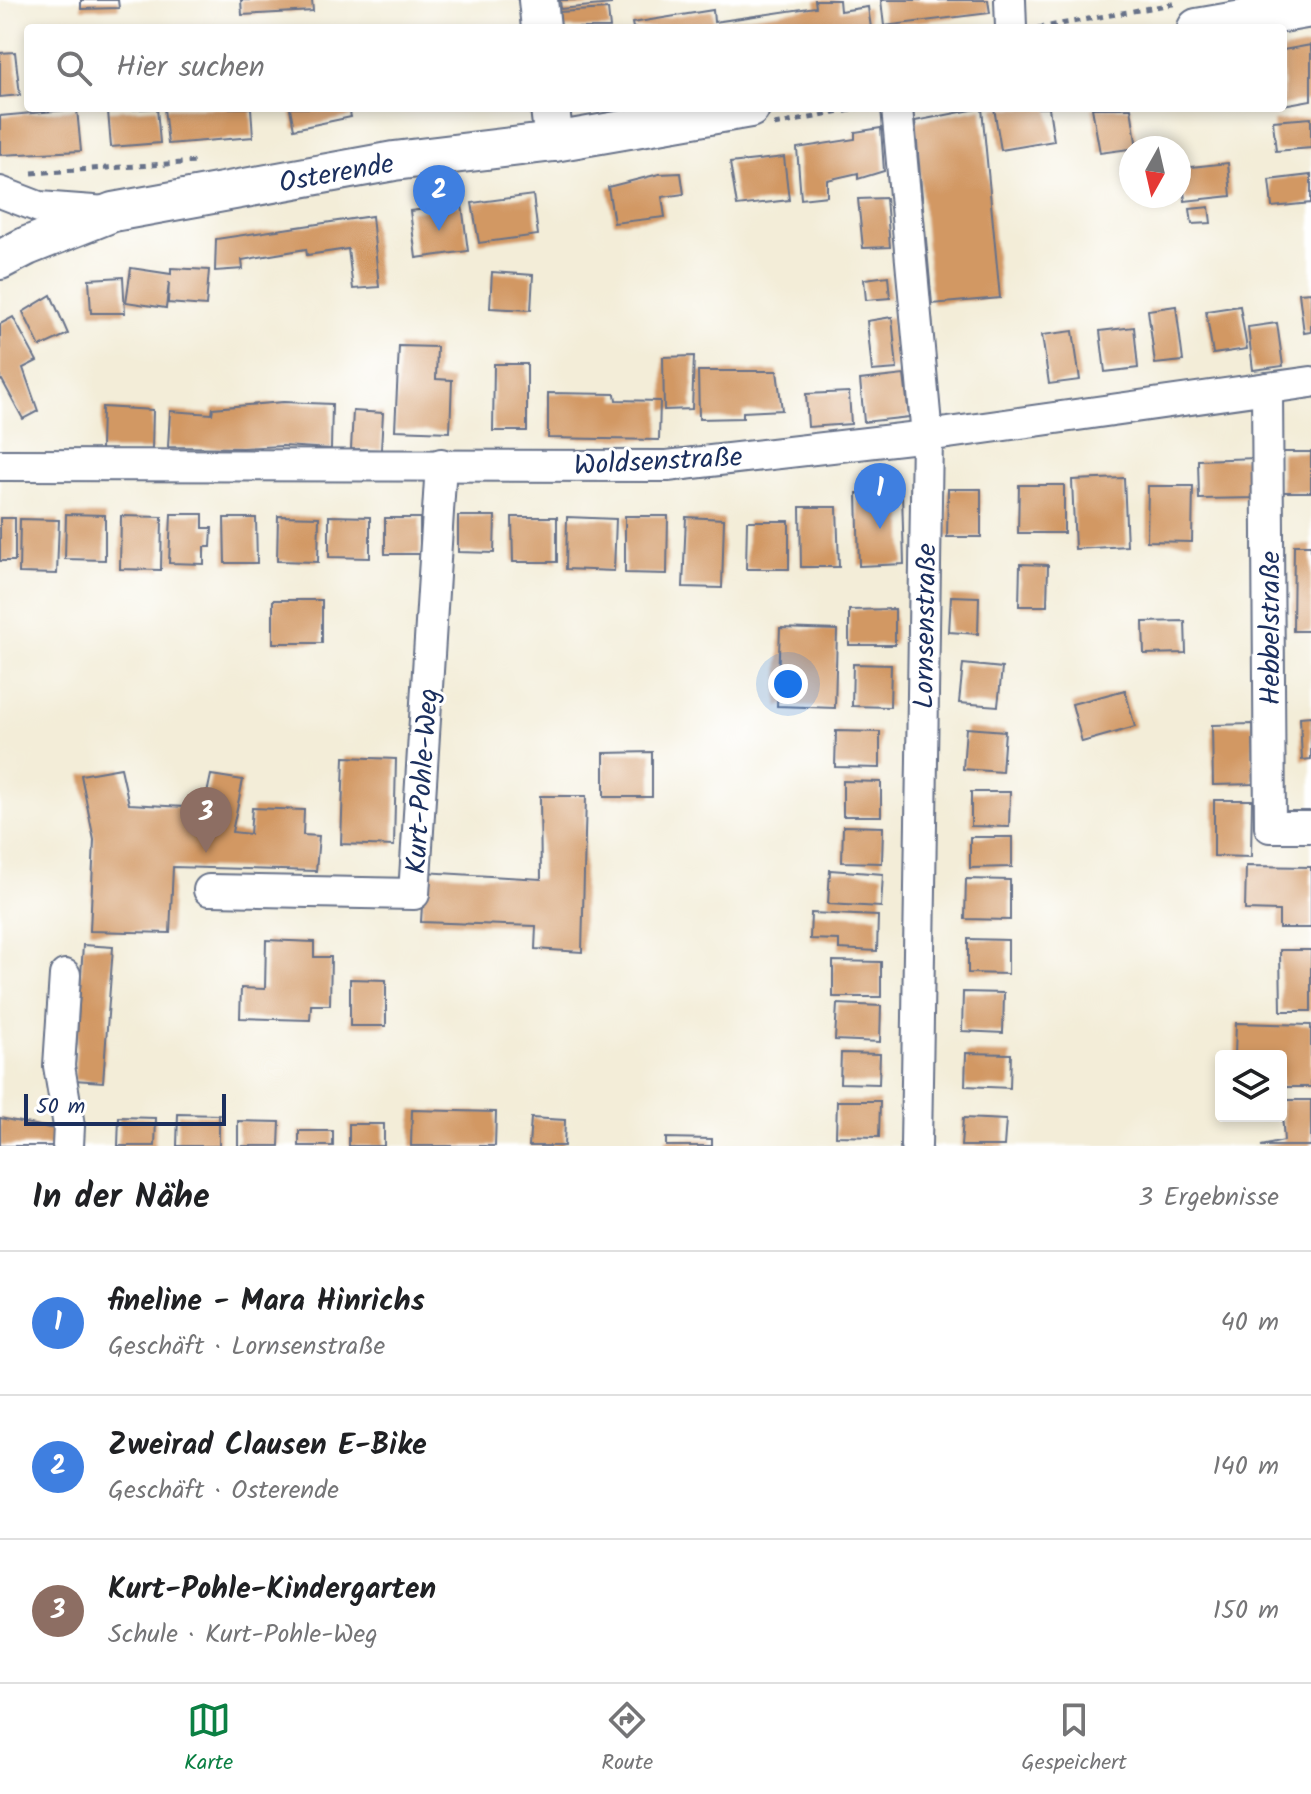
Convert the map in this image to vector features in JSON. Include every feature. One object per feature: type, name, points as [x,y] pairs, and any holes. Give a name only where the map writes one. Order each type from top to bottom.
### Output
[{"type":"main road","points":[[538,0],[541,24]]},
{"type":"main road","points":[[1189,15],[1311,8]]},
{"type":"main road","name":"Osterende","points":[[0,260],[113,212],[394,161],[552,125],[703,112]]},
{"type":"street","points":[[1010,0],[1011,24]]},
{"type":"street","name":"Lornsenstraße","points":[[897,112],[927,436],[916,1146]]},
{"type":"street","name":"Osterende","points":[[0,192],[39,207],[113,212]]},
{"type":"street","name":"Woldsenstraße","points":[[0,465],[667,466],[927,436],[1311,382]]},
{"type":"street","name":"Hebbelstraße","points":[[1267,388],[1270,827],[1311,827]]},
{"type":"street","name":"Kurt-Pohle-Weg","points":[[209,890],[414,894],[441,464]]},
{"type":"street","points":[[65,975],[59,1066],[69,1126],[68,1146]]},
{"type":"path","points":[[1083,24],[1189,15]]},
{"type":"building","points":[[81,0],[118,0],[119,8],[81,9]]},
{"type":"building","points":[[241,0],[312,0],[313,11],[242,15]]},
{"type":"building","points":[[560,0],[611,0],[611,4],[561,9]]},
{"type":"building","points":[[815,0],[839,0],[840,11],[868,7],[870,24],[632,23],[713,10],[714,22],[816,7]]},
{"type":"building","points":[[881,0],[988,0],[990,13],[884,24]]},
{"type":"building","points":[[608,9],[610,24],[560,24],[559,12]]},
{"type":"building","points":[[1311,45],[1311,100],[1287,104],[1287,49]]},
{"type":"building","points":[[15,52],[20,95],[0,97],[0,53]]},
{"type":"building","points":[[77,112],[81,151],[0,155],[0,116]]},
{"type":"building","points":[[108,112],[157,112],[160,143],[111,147]]},
{"type":"building","points":[[164,112],[251,112],[253,137],[168,144]]},
{"type":"building","points":[[291,112],[350,112],[351,117],[294,129]]},
{"type":"building","points":[[961,112],[982,112],[1000,298],[932,304],[915,121]]},
{"type":"building","points":[[995,112],[1050,112],[1054,141],[1001,150]]},
{"type":"building","points":[[1093,112],[1132,112],[1135,136],[1119,136],[1119,150],[1100,153]]},
{"type":"building","points":[[1311,118],[1311,148],[1276,151],[1273,121]]},
{"type":"building","points":[[881,128],[884,171],[858,179],[858,173],[827,180],[827,196],[801,199],[797,148],[855,139],[855,132]]},
{"type":"building","points":[[784,157],[789,200],[737,206],[730,163]]},
{"type":"building","points":[[1228,163],[1231,196],[1191,200],[1191,167]]},
{"type":"building","points":[[681,173],[684,194],[662,197],[665,217],[614,223],[608,187],[659,174]]},
{"type":"building","points":[[1311,175],[1311,203],[1272,207],[1269,180]]},
{"type":"building","points":[[533,195],[538,235],[479,243],[472,203]]},
{"type":"building","points":[[886,198],[890,247],[863,248],[858,199]]},
{"type":"building","points":[[462,205],[468,251],[416,258],[410,211]]},
{"type":"building","points":[[1209,207],[1211,223],[1192,224],[1190,209]]},
{"type":"building","points":[[372,216],[379,287],[353,289],[348,249],[307,255],[306,249],[242,260],[243,269],[215,271],[216,239]]},
{"type":"building","points":[[131,268],[171,274],[171,268],[209,270],[206,306],[168,303],[169,282],[166,308],[126,302]]},
{"type":"building","points":[[492,272],[533,275],[531,310],[490,308]]},
{"type":"building","points":[[888,276],[890,298],[866,300],[864,279]]},
{"type":"building","points":[[123,277],[125,313],[91,313],[89,279]]},
{"type":"building","points":[[1311,292],[1311,332],[1304,333],[1299,293]]},
{"type":"building","points":[[51,295],[68,334],[40,347],[23,312]]},
{"type":"building","points":[[1176,306],[1183,361],[1155,364],[1148,310]]},
{"type":"building","points":[[1240,306],[1247,349],[1213,354],[1206,311]]},
{"type":"building","points":[[13,317],[37,361],[23,368],[38,411],[23,419],[0,381],[0,324]]},
{"type":"building","points":[[892,317],[897,369],[872,371],[867,321]]},
{"type":"building","points":[[1277,323],[1283,366],[1253,370],[1248,327]]},
{"type":"building","points":[[1134,327],[1138,368],[1105,372],[1100,331]]},
{"type":"building","points":[[1073,331],[1080,380],[1049,384],[1042,335]]},
{"type":"building","points":[[399,346],[437,347],[436,379],[452,380],[450,432],[395,430]]},
{"type":"building","points":[[694,356],[692,409],[664,410],[663,357]]},
{"type":"building","points":[[494,364],[527,364],[527,431],[493,431]]},
{"type":"building","points":[[698,371],[777,371],[782,410],[743,412],[743,418],[699,419]]},
{"type":"building","points":[[904,375],[909,417],[864,422],[860,380]]},
{"type":"building","points":[[849,392],[851,424],[808,427],[806,394]]},
{"type":"building","points":[[548,393],[615,394],[616,400],[660,401],[659,440],[548,438]]},
{"type":"building","points":[[283,402],[332,404],[331,449],[283,446],[168,447],[170,411],[212,414],[213,408]]},
{"type":"building","points":[[102,407],[153,410],[152,450],[101,450]]},
{"type":"building","points":[[353,411],[383,413],[381,450],[351,449]]},
{"type":"building","points":[[1281,452],[1311,452],[1311,492],[1281,492]]},
{"type":"building","points":[[1257,458],[1258,498],[1199,499],[1198,460]]},
{"type":"building","points":[[1124,478],[1127,546],[1075,549],[1072,480]]},
{"type":"building","points":[[1019,485],[1064,485],[1064,533],[1018,533]]},
{"type":"building","points":[[1148,486],[1193,486],[1192,542],[1147,541]]},
{"type":"building","points":[[948,489],[981,489],[981,537],[947,537]]},
{"type":"building","points":[[902,492],[904,564],[859,566],[857,493]]},
{"type":"building","points":[[800,507],[837,507],[839,567],[801,567]]},
{"type":"building","points":[[66,514],[105,515],[105,560],[65,559]]},
{"type":"building","points":[[171,514],[203,514],[203,528],[212,528],[211,547],[204,547],[204,564],[169,563]]},
{"type":"building","points":[[121,516],[162,517],[161,570],[120,569]]},
{"type":"building","points":[[278,516],[319,517],[318,562],[277,561]]},
{"type":"building","points":[[329,516],[370,517],[370,558],[329,557]]},
{"type":"building","points":[[458,516],[495,516],[494,553],[458,552]]},
{"type":"building","points":[[625,516],[668,516],[667,574],[625,573]]},
{"type":"building","points":[[512,517],[557,517],[557,562],[513,562]]},
{"type":"building","points":[[567,517],[616,519],[614,571],[566,569]]},
{"type":"building","points":[[686,517],[724,519],[722,588],[683,587]]},
{"type":"building","points":[[0,518],[15,518],[15,561],[0,561]]},
{"type":"building","points":[[224,518],[256,518],[257,563],[225,563]]},
{"type":"building","points":[[385,518],[420,518],[420,554],[385,554]]},
{"type":"building","points":[[20,519],[59,520],[57,574],[19,573]]},
{"type":"building","points":[[747,521],[789,521],[789,569],[746,569]]},
{"type":"building","points":[[1294,545],[1311,545],[1311,631],[1293,631]]},
{"type":"building","points":[[1020,564],[1048,565],[1047,606],[1019,606]]},
{"type":"building","points":[[951,596],[979,597],[978,634],[949,632]]},
{"type":"building","points":[[273,600],[322,600],[322,643],[273,643]]},
{"type":"building","points":[[895,609],[895,645],[849,645],[849,610]]},
{"type":"building","points":[[1185,621],[1186,653],[1144,654],[1143,622]]},
{"type":"building","points":[[780,628],[837,630],[835,708],[777,706]]},
{"type":"building","points":[[853,664],[891,665],[890,707],[852,706]]},
{"type":"building","points":[[963,664],[1002,668],[998,706],[959,703]]},
{"type":"building","points":[[1125,690],[1135,727],[1082,742],[1072,704]]},
{"type":"building","points":[[1311,716],[1311,759],[1302,760],[1300,717]]},
{"type":"building","points":[[1253,724],[1254,784],[1213,785],[1212,725]]},
{"type":"building","points":[[966,728],[1005,731],[1002,772],[963,769]]},
{"type":"building","points":[[836,731],[880,732],[880,768],[835,767]]},
{"type":"building","points":[[652,752],[652,797],[604,797],[604,753]]},
{"type":"building","points":[[344,757],[396,759],[394,846],[341,844]]},
{"type":"building","points":[[121,768],[129,804],[204,808],[211,775],[243,780],[232,832],[250,834],[252,808],[304,810],[303,835],[319,836],[316,871],[173,867],[170,933],[90,931],[94,840],[81,775]]},
{"type":"building","points":[[843,781],[881,782],[881,816],[843,816]]},
{"type":"building","points":[[971,792],[1010,792],[1009,827],[971,826]]},
{"type":"building","points":[[540,796],[586,796],[582,952],[535,949],[536,926],[421,922],[424,872],[541,879]]},
{"type":"building","points":[[1214,800],[1252,800],[1251,857],[1214,856]]},
{"type":"building","points":[[843,826],[883,827],[882,863],[842,862]]},
{"type":"building","points":[[970,837],[1012,837],[1012,867],[970,868]]},
{"type":"building","points":[[1246,866],[1311,867],[1311,928],[1279,928],[1279,911],[1245,910]]},
{"type":"building","points":[[830,870],[883,874],[881,907],[828,904]]},
{"type":"building","points":[[966,879],[1010,880],[1010,920],[965,919]]},
{"type":"building","points":[[811,913],[878,916],[877,951],[839,949],[839,940],[810,939]]},
{"type":"building","points":[[968,939],[1008,940],[1008,974],[968,973]]},
{"type":"building","points":[[266,940],[314,942],[314,957],[331,957],[330,1005],[311,1005],[310,1020],[240,1018],[241,988],[265,989]]},
{"type":"building","points":[[83,945],[113,947],[103,1082],[74,1080]]},
{"type":"building","points":[[1280,950],[1311,950],[1311,1011],[1281,1011]]},
{"type":"building","points":[[833,961],[881,962],[881,997],[833,997]]},
{"type":"building","points":[[350,979],[386,980],[386,1026],[350,1026]]},
{"type":"building","points":[[963,992],[1004,993],[1003,1033],[962,1031]]},
{"type":"building","points":[[837,1004],[881,1006],[880,1042],[835,1040]]},
{"type":"building","points":[[1236,1023],[1311,1025],[1311,1087],[1287,1087],[1287,1050],[1235,1050]]},
{"type":"building","points":[[841,1053],[880,1054],[879,1084],[840,1083]]},
{"type":"building","points":[[966,1053],[1011,1054],[1010,1088],[965,1086]]},
{"type":"building","points":[[1287,1100],[1311,1100],[1311,1146],[1261,1146],[1284,1141],[1283,1122],[1287,1122]]},
{"type":"building","points":[[837,1101],[880,1101],[879,1137],[836,1136]]},
{"type":"building","points":[[412,1110],[496,1112],[495,1146],[411,1146]]},
{"type":"building","points":[[178,1114],[219,1115],[219,1146],[177,1146]]},
{"type":"building","points":[[119,1117],[156,1118],[155,1146],[118,1146]]},
{"type":"building","points":[[0,1118],[60,1130],[57,1146],[0,1146]]},
{"type":"building","points":[[531,1118],[565,1120],[564,1146],[529,1146]]},
{"type":"building","points":[[963,1118],[1006,1120],[1004,1146],[961,1146]]},
{"type":"building","points":[[238,1121],[280,1122],[279,1146],[238,1146]]},
{"type":"building","points":[[349,1124],[384,1124],[384,1146],[349,1146]]},
{"type":"building","points":[[299,1131],[333,1131],[333,1146],[299,1146]]},
{"type":"building","points":[[666,1138],[712,1139],[712,1146],[666,1146]]},
{"type":"place","name":"Zweirad Clausen E-Bike","points":[[439,231]]},
{"type":"place","name":"fineline - Mara Hinrichs","points":[[880,529]]},
{"type":"place","name":"Kurt-Pohle-Kindergarten","points":[[206,853]]}]
